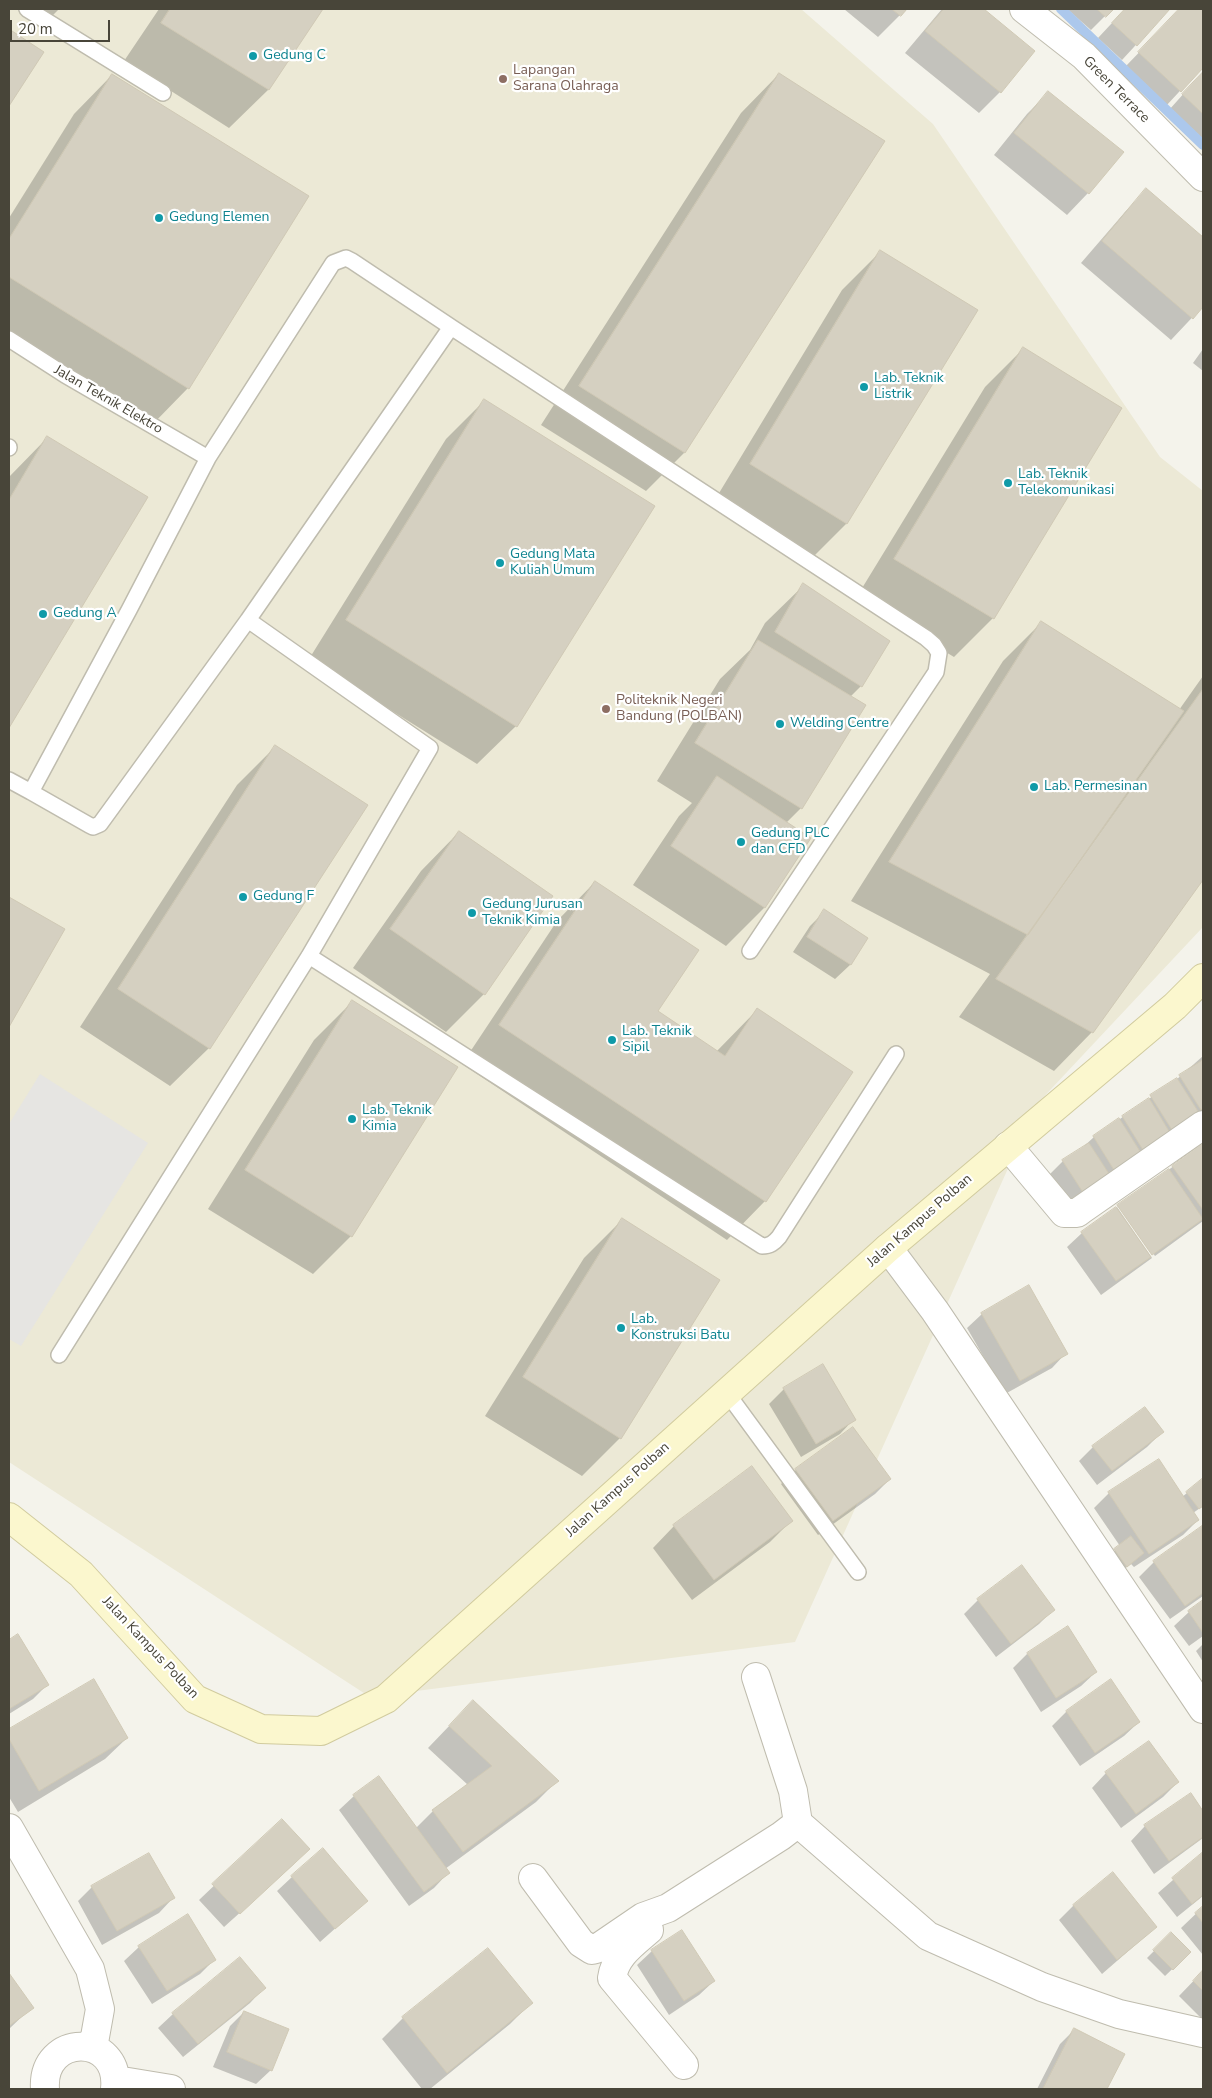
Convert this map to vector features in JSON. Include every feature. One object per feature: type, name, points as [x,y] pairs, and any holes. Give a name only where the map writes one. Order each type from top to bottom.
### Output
[{"type":"street","name":"Green Terrace","points":[[1024,9],[1084,56],[1203,177]]},
{"type":"street","name":"Jalan Kampus Polban","points":[[9,1517],[81,1574],[195,1699],[261,1729],[321,1731],[386,1699],[888,1248],[1175,1006],[1203,978]]},
{"type":"street","points":[[1008,1146],[1064,1212],[1072,1213],[1081,1210],[1203,1125]]},
{"type":"street","points":[[888,1248],[935,1311],[1203,1709]]},
{"type":"street","points":[[756,1677],[793,1791],[798,1823],[928,1936],[1042,1987],[1118,2014],[1203,2033]]},
{"type":"street","points":[[533,1878],[581,1943],[592,1950],[643,1917],[668,1908],[782,1836],[798,1823]]},
{"type":"street","points":[[9,1828],[90,1969],[100,2009],[93,2048]]},
{"type":"street","points":[[668,1908],[651,1927],[624,1951],[613,1969],[612,1978],[684,2065]]},
{"type":"street","points":[[45,2089],[44,2079],[48,2066],[56,2056],[67,2049],[80,2046],[93,2048],[109,2060],[114,2069],[116,2084],[171,2089]]},
{"type":"lane","points":[[27,9],[163,93]]},
{"type":"lane","points":[[31,792],[208,458],[333,263],[340,259],[352,260],[451,327],[926,638],[939,652],[936,672],[750,952]]},
{"type":"lane","points":[[9,780],[93,827],[100,824],[248,620],[451,327]]},
{"type":"lane","name":"Jalan Teknik Elektro","points":[[9,339],[65,375],[208,458]]},
{"type":"lane","points":[[59,1355],[309,956],[430,748],[248,620]]},
{"type":"lane","points":[[309,956],[762,1246],[769,1246],[779,1237],[896,1054]]},
{"type":"lane","points":[[727,1393],[858,1572]]},
{"type":"shaded area","name":"Politeknik Negeri Bandung (POLBAN)","points":[[9,9],[801,9],[933,124],[1160,457],[1203,491],[1203,927],[1037,1104],[795,1642],[370,1697],[9,1462]]},
{"type":"shaded area","points":[[40,1074],[148,1143],[21,1346],[9,1339],[9,1124]]},
{"type":"building","name":"Gedung C","points":[[170,9],[323,9],[269,90],[161,23]]},
{"type":"building","points":[[892,9],[907,9],[901,16]]},
{"type":"building","points":[[944,9],[984,9],[1035,51],[1001,93],[925,31]]},
{"type":"building","points":[[1097,9],[1114,9],[1106,17]]},
{"type":"building","points":[[1125,9],[1170,9],[1137,46],[1112,23]]},
{"type":"building","points":[[1179,9],[1203,9],[1203,68],[1181,92],[1138,52]]},
{"type":"building","points":[[9,29],[44,52],[9,106]]},
{"type":"building","points":[[1203,72],[1203,114],[1182,94]]},
{"type":"building","points":[[779,73],[885,141],[685,453],[579,386]]},
{"type":"building","name":"Gedung Elemen","points":[[112,74],[309,196],[189,389],[9,277],[9,239]]},
{"type":"building","points":[[1048,91],[1124,152],[1089,194],[1014,133]]},
{"type":"building","points":[[1146,188],[1203,237],[1203,307],[1193,319],[1102,241]]},
{"type":"building","name":"Lab. Teknik Listrik","points":[[880,250],[978,310],[847,524],[750,464]]},
{"type":"building","name":"Lab. Teknik Telekomunikasi","points":[[1023,347],[1122,408],[994,619],[894,559]]},
{"type":"building","name":"Gedung Mata Kuliah Umum","points":[[484,399],[655,506],[517,727],[346,620]]},
{"type":"building","name":"Gedung A","points":[[47,436],[148,497],[9,728],[9,500]]},
{"type":"building","points":[[803,583],[890,641],[862,687],[775,632]]},
{"type":"building","name":"Lab. Permesinan","points":[[1041,621],[1184,711],[1028,935],[889,862]]},
{"type":"building","name":"Welding Centre","points":[[758,640],[866,705],[802,809],[695,743]]},
{"type":"building","points":[[1203,689],[1203,880],[1093,1033],[996,979]]},
{"type":"building","name":"Gedung F","points":[[275,745],[368,805],[210,1049],[118,989]]},
{"type":"building","name":"Gedung PLC dan CFD","points":[[717,776],[811,838],[765,908],[671,846]]},
{"type":"building","name":"Gedung Jurusan Teknik Kimia","points":[[459,831],[553,896],[485,995],[390,929]]},
{"type":"building","name":"Lab. Teknik Sipil","points":[[595,881],[699,950],[658,1011],[725,1056],[757,1008],[853,1072],[766,1202],[499,1025]]},
{"type":"building","points":[[9,897],[65,929],[9,1027]]},
{"type":"building","points":[[824,909],[868,938],[851,965],[807,937]]},
{"type":"building","name":"Lab. Teknik Kimia","points":[[352,1000],[458,1067],[352,1237],[245,1170]]},
{"type":"building","points":[[1203,1060],[1203,1108],[1201,1110],[1179,1075]]},
{"type":"building","points":[[1177,1078],[1199,1113],[1172,1130],[1150,1095]]},
{"type":"building","points":[[1149,1098],[1170,1133],[1143,1150],[1122,1116]]},
{"type":"building","points":[[1119,1118],[1141,1153],[1114,1170],[1093,1136]]},
{"type":"building","points":[[1089,1143],[1111,1177],[1084,1194],[1062,1160]]},
{"type":"building","points":[[1203,1143],[1203,1210],[1172,1166]]},
{"type":"building","points":[[1169,1169],[1203,1219],[1152,1255],[1117,1205]]},
{"type":"building","points":[[1116,1207],[1151,1257],[1116,1281],[1081,1232]]},
{"type":"building","name":"Lab. Konstruksi Batu","points":[[622,1218],[720,1280],[621,1439],[523,1377]]},
{"type":"building","points":[[1029,1285],[1068,1354],[1020,1381],[981,1313]]},
{"type":"building","points":[[823,1364],[856,1420],[816,1444],[783,1388]]},
{"type":"building","points":[[1145,1407],[1164,1432],[1112,1471],[1092,1446]]},
{"type":"building","points":[[853,1427],[891,1479],[833,1521],[795,1469]]},
{"type":"building","points":[[1159,1459],[1199,1520],[1149,1554],[1108,1492]]},
{"type":"building","points":[[752,1466],[793,1521],[714,1580],[673,1525]]},
{"type":"building","points":[[1203,1478],[1203,1506],[1199,1509],[1186,1492]]},
{"type":"building","points":[[1202,1526],[1203,1593],[1185,1606],[1153,1561]]},
{"type":"building","points":[[1131,1536],[1144,1553],[1127,1567],[1114,1549]]},
{"type":"building","points":[[1022,1565],[1055,1610],[1011,1644],[977,1599]]},
{"type":"building","points":[[1203,1600],[1203,1633],[1188,1611]]},
{"type":"building","points":[[1068,1626],[1097,1672],[1056,1698],[1027,1653]]},
{"type":"building","points":[[18,1634],[49,1685],[9,1709],[9,1640]]},
{"type":"building","points":[[94,1679],[128,1738],[39,1791],[9,1739],[9,1729]]},
{"type":"building","points":[[1111,1679],[1140,1722],[1095,1753],[1066,1711]]},
{"type":"building","points":[[473,1700],[559,1781],[463,1852],[432,1810],[492,1766],[449,1726]]},
{"type":"building","points":[[1149,1741],[1179,1782],[1136,1814],[1105,1772]]},
{"type":"building","points":[[379,1776],[450,1873],[424,1892],[353,1795]]},
{"type":"building","points":[[1191,1793],[1203,1811],[1203,1837],[1169,1861],[1144,1825]]},
{"type":"building","points":[[282,1819],[310,1849],[240,1914],[212,1884]]},
{"type":"building","points":[[323,1848],[368,1901],[335,1929],[291,1876]]},
{"type":"building","points":[[1203,1852],[1203,1895],[1192,1904],[1172,1878]]},
{"type":"building","points":[[149,1853],[175,1898],[117,1931],[91,1886]]},
{"type":"building","points":[[1113,1872],[1157,1927],[1117,1960],[1073,1905]]},
{"type":"building","points":[[1203,1906],[1203,1923],[1195,1913]]},
{"type":"building","points":[[188,1914],[216,1960],[167,1991],[138,1946]]},
{"type":"building","points":[[682,1930],[715,1981],[684,2001],[651,1950]]},
{"type":"building","points":[[1171,1932],[1191,1952],[1173,1970],[1153,1950]]},
{"type":"building","points":[[488,1948],[533,2003],[447,2073],[402,2017]]},
{"type":"building","points":[[240,1957],[266,1988],[198,2044],[172,2013]]},
{"type":"building","points":[[1203,1970],[1203,1991],[1193,1981]]},
{"type":"building","points":[[9,1973],[34,2008],[9,2026]]},
{"type":"building","points":[[244,2011],[289,2029],[272,2071],[227,2052]]},
{"type":"building","points":[[1074,2028],[1125,2054],[1107,2089],[1043,2089]]},
{"type":"waterway","points":[[1061,9],[1203,145]]},
{"type":"place","name":"Gedung C","points":[[253,56]]},
{"type":"place","name":"Lapangan Sarana Olahraga","points":[[503,79]]},
{"type":"place","name":"Gedung Elemen","points":[[159,218]]},
{"type":"place","name":"Lab. Teknik Listrik","points":[[864,387]]},
{"type":"place","name":"Lab. Teknik Telekomunikasi","points":[[1008,483]]},
{"type":"place","name":"Gedung Mata Kuliah Umum","points":[[500,563]]},
{"type":"place","name":"Gedung A","points":[[43,614]]},
{"type":"place","name":"Politeknik Negeri Bandung (POLBAN)","points":[[606,709]]},
{"type":"place","name":"Welding Centre","points":[[780,724]]},
{"type":"place","name":"Lab. Permesinan","points":[[1034,787]]},
{"type":"place","name":"Gedung PLC dan CFD","points":[[741,842]]},
{"type":"place","name":"Gedung F","points":[[243,897]]},
{"type":"place","name":"Gedung Jurusan Teknik Kimia","points":[[472,913]]},
{"type":"place","name":"Lab. Teknik Sipil","points":[[612,1040]]},
{"type":"place","name":"Lab. Teknik Kimia","points":[[352,1119]]},
{"type":"place","name":"Lab. Konstruksi Batu","points":[[621,1328]]}]
